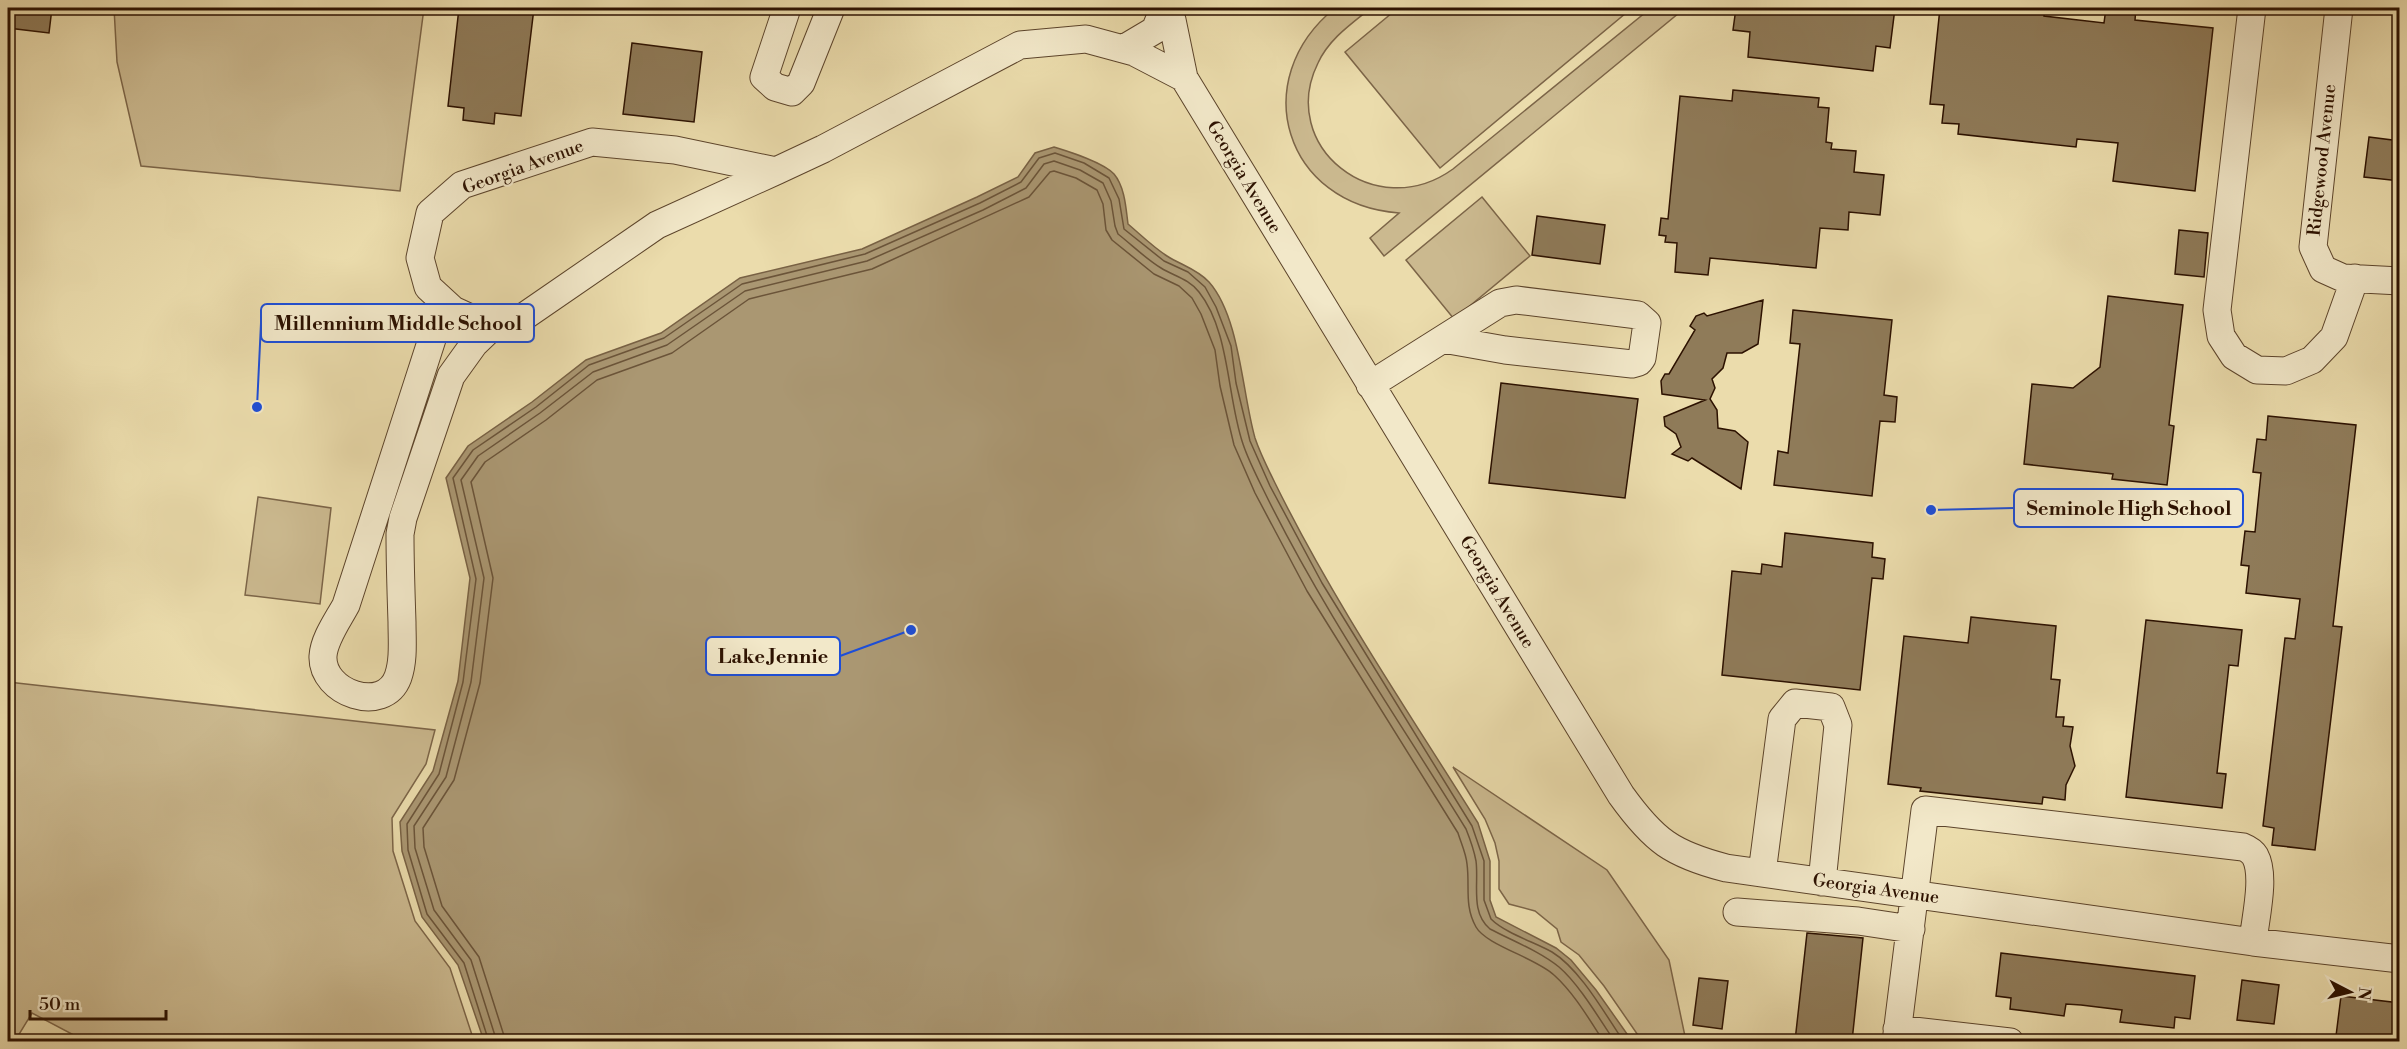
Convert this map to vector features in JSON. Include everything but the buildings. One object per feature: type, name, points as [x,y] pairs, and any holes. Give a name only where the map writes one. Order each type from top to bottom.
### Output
[{"type":"street","points":[[787,8],[764,77],[775,87],[792,92],[801,83],[831,8]]},
{"type":"street","points":[[1123,49],[1155,30],[1164,8]]},
{"type":"street","points":[[1164,8],[1172,20],[1184,78]]},
{"type":"street","points":[[2252,8],[2217,310],[2221,336],[2234,356],[2257,370],[2286,371],[2312,360],[2334,337],[2355,278]]},
{"type":"street","name":"Ridgewood Avenue","points":[[2339,8],[2313,247],[2323,269],[2343,278],[2400,281]]},
{"type":"street","name":"Georgia Avenue","points":[[776,171],[675,150],[592,142],[462,185],[430,213],[420,258],[428,287],[453,310],[479,322],[519,321],[657,225],[776,171],[823,149],[1020,45],[1086,39],[1134,52],[1184,78],[1621,795],[1642,824],[1664,843],[1693,859],[1726,868],[2253,942],[2400,959]]},
{"type":"street","points":[[1370,385],[1500,303],[1516,300],[1638,315],[1647,323],[1642,358],[1639,362],[1632,364],[1505,350],[1443,339]]},
{"type":"street","points":[[444,302],[346,605],[323,653],[327,674],[341,690],[353,694],[378,696],[393,687],[397,679],[401,667],[402,646],[400,534],[403,518],[451,376],[474,344],[498,321]]},
{"type":"street","points":[[1762,873],[1782,719],[1795,703],[1831,707],[1839,725],[1822,882]]},
{"type":"street","points":[[2010,1041],[1897,1035],[1925,810],[2244,847],[2253,853],[2259,866],[2259,892],[2253,942]]},
{"type":"street","points":[[1737,912],[1858,921],[1911,929]]},
{"type":"shaded area","points":[[114,8],[424,8],[400,191],[141,166],[117,62]]},
{"type":"shaded area","points":[[1335,8],[1371,8],[1334,39],[1318,63],[1309,94],[1311,122],[1322,148],[1341,168],[1365,182],[1393,188],[1423,184],[1453,169],[1651,8],[1685,8],[1384,256],[1370,238],[1399,213],[1360,205],[1328,188],[1305,164],[1291,134],[1286,102],[1291,69],[1308,37]]},
{"type":"shaded area","points":[[1398,8],[1632,8],[1440,168],[1345,52]]},
{"type":"shaded area","points":[[1482,197],[1530,256],[1454,319],[1406,260]]},
{"type":"shaded area","points":[[258,497],[331,508],[320,604],[245,595]]},
{"type":"shaded area","points":[[8,682],[435,730],[426,764],[392,818],[393,851],[415,921],[450,968],[474,1041],[85,1041],[32,1013],[15,1041],[8,1041]]},
{"type":"shaded area","points":[[1453,767],[1607,870],[1669,960],[1686,1041],[1642,1041],[1604,986],[1579,955],[1561,942],[1557,929],[1535,911],[1509,904],[1499,889],[1499,861],[1495,843],[1485,819]]},
{"type":"water","points":[[1054,147],[1094,162],[1114,174],[1123,192],[1128,224],[1152,245],[1172,259],[1194,270],[1209,282],[1219,297],[1234,335],[1255,438],[1262,455],[1298,527],[1346,613],[1478,823],[1490,861],[1490,900],[1496,917],[1556,948],[1571,960],[1596,990],[1632,1041],[484,1041],[458,965],[422,917],[402,851],[400,822],[433,771],[458,681],[470,578],[446,478],[468,446],[532,402],[586,360],[661,333],[740,278],[862,249],[977,197],[1018,177],[1035,153]]},
{"type":"place","name":"Millennium Middle School","points":[[257,407]]},
{"type":"place","name":"Seminole High School","points":[[1931,510]]},
{"type":"place","name":"Lake Jennie","points":[[911,630]]}]
